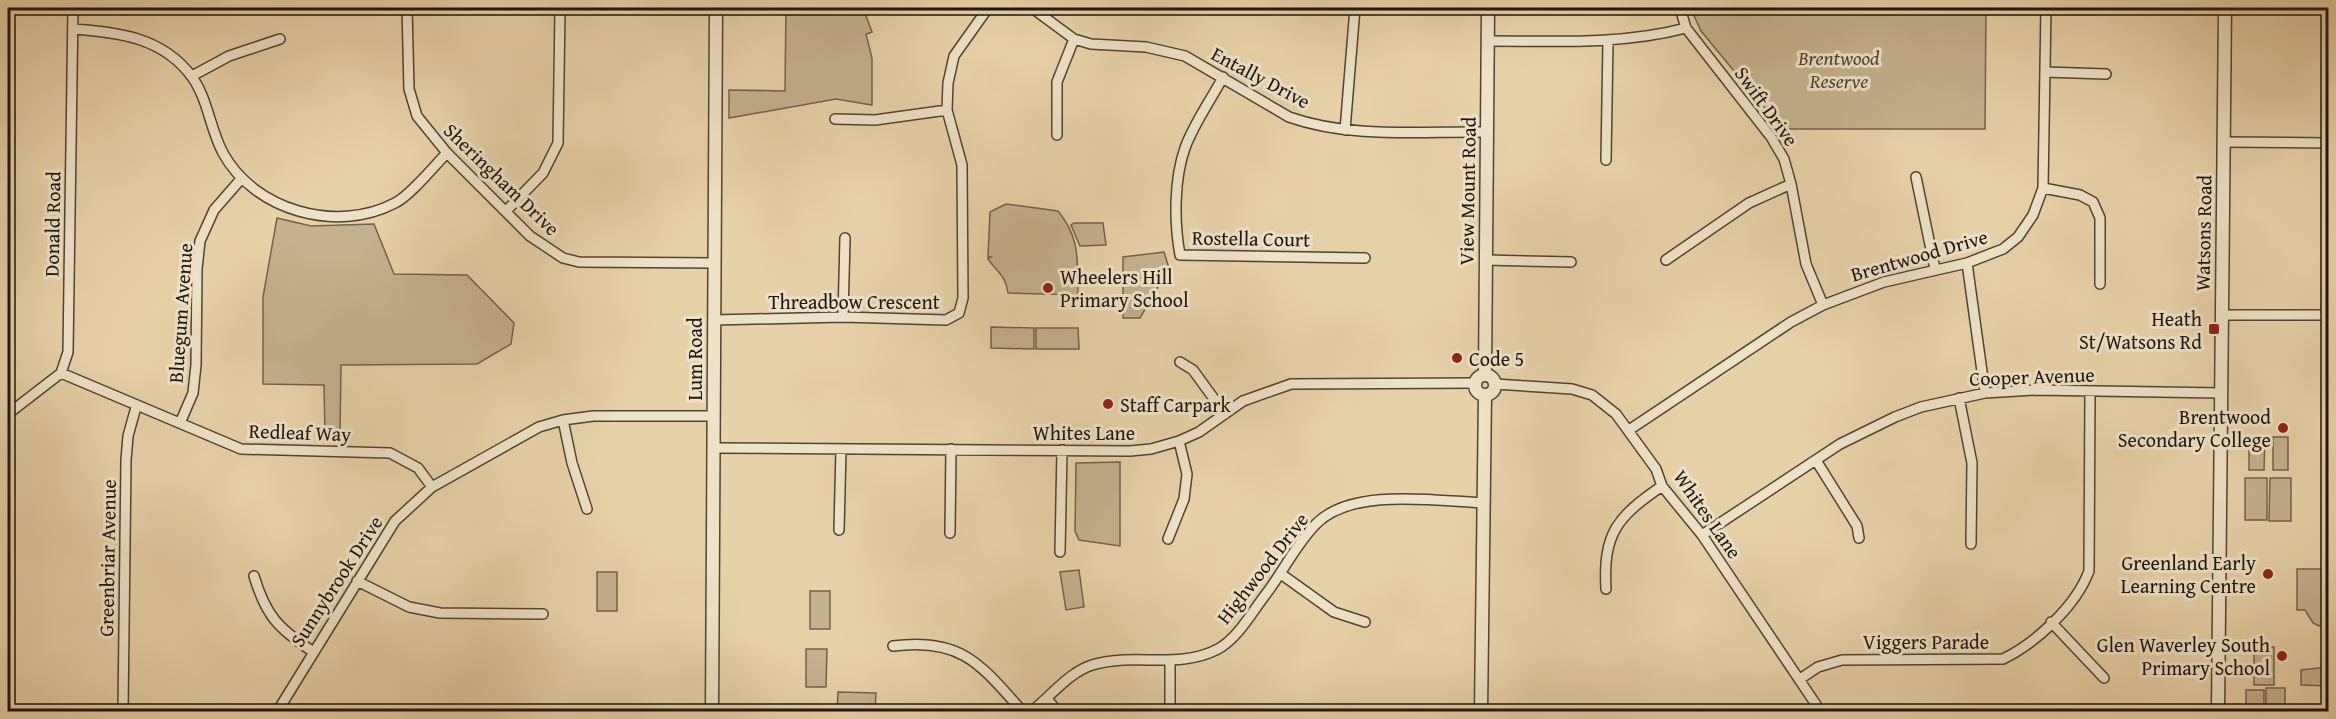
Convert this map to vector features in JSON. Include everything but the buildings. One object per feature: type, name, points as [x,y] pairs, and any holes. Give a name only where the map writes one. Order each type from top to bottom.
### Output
[{"type":"street","name":"Donald Road","points":[[61,373],[68,352],[73,8]]},
{"type":"street","name":"Sheringham Drive","points":[[407,8],[409,89],[412,104],[427,131],[530,236],[563,258],[579,262],[714,263]]},
{"type":"street","points":[[506,211],[543,173],[558,143],[560,8]]},
{"type":"street","name":"Lum Road","points":[[712,711],[716,8]]},
{"type":"street","name":"Threadbow Crescent","points":[[714,320],[843,317],[946,320],[959,313],[963,298],[962,165],[947,110],[948,83],[954,56],[988,8]]},
{"type":"street","name":"Entally Drive","points":[[1032,8],[1074,39],[1091,44],[1166,51],[1185,56],[1289,117],[1323,127],[1345,130],[1487,132]]},
{"type":"street","points":[[1345,130],[1355,8]]},
{"type":"street","name":"View Mount Road","points":[[1485,375],[1488,8]]},
{"type":"street","name":"Swift Drive","points":[[1680,8],[1686,28],[1771,137],[1784,159],[1806,264],[1823,305]]},
{"type":"street","name":"Brentwood Drive","points":[[1629,430],[1791,322],[1823,305],[1884,282],[1967,263],[2002,249],[2018,237],[2033,215],[2043,188],[2046,8]]},
{"type":"street","name":"Watsons Road","points":[[2218,711],[2225,8]]},
{"type":"street","points":[[1488,41],[1608,41],[1650,37],[1686,28]]},
{"type":"street","points":[[73,29],[117,32],[137,37],[155,46],[192,76],[207,108],[222,152],[241,179],[264,196],[294,211],[316,214],[360,214],[397,202],[447,153]]},
{"type":"street","points":[[192,76],[229,56],[280,39]]},
{"type":"street","points":[[1057,135],[1057,82],[1074,39]]},
{"type":"street","points":[[1606,160],[1608,41]]},
{"type":"street","points":[[2045,72],[2106,74]]},
{"type":"street","name":"Rostella Court","points":[[1223,77],[1186,145],[1181,160],[1177,189],[1180,255],[1365,258]]},
{"type":"street","points":[[835,119],[875,120],[947,110]]},
{"type":"street","points":[[2224,142],[2328,143]]},
{"type":"street","points":[[1916,177],[1935,269]]},
{"type":"street","name":"Bluegum Avenue","points":[[180,423],[192,393],[196,365],[197,269],[200,241],[214,210],[241,179]]},
{"type":"street","points":[[1666,260],[1749,203],[1791,184]]},
{"type":"street","points":[[2043,188],[2080,195],[2093,202],[2100,218],[2100,284]]},
{"type":"street","points":[[843,317],[845,238]]},
{"type":"street","points":[[1486,260],[1571,262]]},
{"type":"street","points":[[1967,263],[1984,393]]},
{"type":"street","points":[[2222,315],[2328,315]]},
{"type":"street","points":[[1180,362],[1193,370],[1225,414]]},
{"type":"street","points":[[8,414],[61,373]]},
{"type":"street","name":"Redleaf Way","points":[[61,373],[136,407],[241,449],[390,453],[418,468],[432,487]]},
{"type":"street","points":[[1485,375],[1491,377],[1495,384],[1492,392],[1485,395],[1476,391],[1475,383],[1479,377],[1485,375]]},
{"type":"street","name":"Whites Lane","points":[[713,448],[1130,451],[1151,449],[1179,441],[1199,432],[1251,397],[1291,384],[1475,383]]},
{"type":"street","name":"Whites Lane","points":[[1495,384],[1557,386],[1592,395],[1605,404],[1629,430],[1656,469],[1662,486],[1702,535],[1821,711]]},
{"type":"street","name":"Cooper Avenue","points":[[1702,535],[1817,462],[1840,444],[1895,417],[1959,398],[1984,393],[2090,391],[2221,393]]},
{"type":"street","name":"Viggers Parade","points":[[1800,679],[1818,668],[1842,660],[2003,659],[2017,652],[2051,622],[2083,588],[2089,571],[2090,391]]},
{"type":"street","points":[[1481,711],[1485,395]]},
{"type":"street","points":[[1959,398],[1972,463],[1971,544]]},
{"type":"street","name":"Greenbriar Avenue","points":[[123,711],[126,460],[128,436],[136,407]]},
{"type":"street","name":"Sunnybrook Drive","points":[[277,711],[312,651],[395,521],[432,487],[539,427],[563,420],[593,416],[713,416]]},
{"type":"street","points":[[563,420],[572,463],[587,509]]},
{"type":"street","points":[[1168,539],[1184,500],[1187,474],[1179,441]]},
{"type":"street","points":[[950,533],[951,449]]},
{"type":"street","points":[[840,530],[841,450]]},
{"type":"street","points":[[1060,552],[1062,450]]},
{"type":"street","points":[[1817,462],[1857,526],[1859,538]]},
{"type":"street","points":[[1606,589],[1605,560],[1614,530],[1635,505],[1662,486]]},
{"type":"street","name":"Highwood Drive","points":[[1031,711],[1071,676],[1091,665],[1114,660],[1188,659],[1220,648],[1245,622],[1317,523],[1328,513],[1344,506],[1379,501],[1483,503]]},
{"type":"street","points":[[1281,574],[1335,612],[1365,622]]},
{"type":"street","points":[[254,576],[269,616],[285,633],[312,651]]},
{"type":"street","points":[[357,581],[409,607],[440,613],[543,614]]},
{"type":"street","points":[[2051,622],[2104,678]]},
{"type":"street","points":[[893,646],[910,644],[950,648],[980,663],[1023,711]]},
{"type":"street","points":[[1170,661],[1170,711]]},
{"type":"street","points":[[1047,699],[1058,711]]},
{"type":"green space","points":[[786,8],[863,8],[872,32],[866,34],[872,58],[872,105],[836,99],[729,118],[729,90],[785,91]]},
{"type":"green space","name":"Brentwood Reserve","points":[[1743,8],[1986,8],[1985,129],[1782,129],[1701,31],[1691,9],[1743,10]]},
{"type":"green space","points":[[1006,204],[1058,211],[1071,231],[1074,241],[1078,295],[1008,293],[1003,278],[988,259],[991,257],[988,257],[990,212]]},
{"type":"green space","points":[[277,218],[311,226],[374,224],[394,274],[467,275],[514,323],[511,344],[477,364],[341,365],[340,436],[325,435],[324,385],[263,384],[263,297]]},
{"type":"green space","points":[[1074,223],[1103,223],[1106,245],[1080,246],[1071,225]]},
{"type":"green space","points":[[1164,252],[1169,268],[1140,318],[1123,318],[1123,257]]},
{"type":"green space","points":[[991,327],[1034,328],[1034,349],[991,348]]},
{"type":"green space","points":[[1036,328],[1078,328],[1079,349],[1036,349]]},
{"type":"green space","points":[[2249,437],[2265,437],[2264,470],[2249,470]]},
{"type":"green space","points":[[2273,437],[2288,437],[2288,470],[2273,470]]},
{"type":"green space","points":[[1120,462],[1120,546],[1079,540],[1075,531],[1076,463]]},
{"type":"green space","points":[[2245,478],[2267,478],[2267,520],[2245,520]]},
{"type":"green space","points":[[2270,478],[2291,478],[2291,521],[2269,521]]},
{"type":"green space","points":[[2297,569],[2328,569],[2328,630],[2313,623],[2305,610],[2297,610]]},
{"type":"green space","points":[[1079,570],[1084,607],[1066,610],[1060,572]]},
{"type":"green space","points":[[597,572],[617,572],[617,611],[597,611]]},
{"type":"green space","points":[[810,591],[830,591],[830,629],[810,629]]},
{"type":"green space","points":[[2254,647],[2274,647],[2274,685],[2254,685]]},
{"type":"green space","points":[[806,649],[827,649],[826,687],[806,687]]},
{"type":"green space","points":[[2328,667],[2328,686],[2301,685],[2301,670]]},
{"type":"green space","points":[[2266,688],[2285,688],[2285,711],[2266,711]]},
{"type":"green space","points":[[2246,690],[2264,690],[2264,711],[2246,711]]},
{"type":"green space","points":[[838,692],[876,693],[875,711],[837,711]]},
{"type":"place","name":"Wheelers Hill Primary School","points":[[1048,288]]},
{"type":"place","name":"Heath St/Watsons Rd","points":[[2214,329]]},
{"type":"place","name":"Code 5","points":[[1457,358]]},
{"type":"place","name":"Staff Carpark","points":[[1108,404]]},
{"type":"place","name":"Brentwood Secondary College","points":[[2283,428]]},
{"type":"place","name":"Greenland Early Learning Centre","points":[[2268,574]]},
{"type":"place","name":"Glen Waverley South Primary School","points":[[2282,656]]}]
